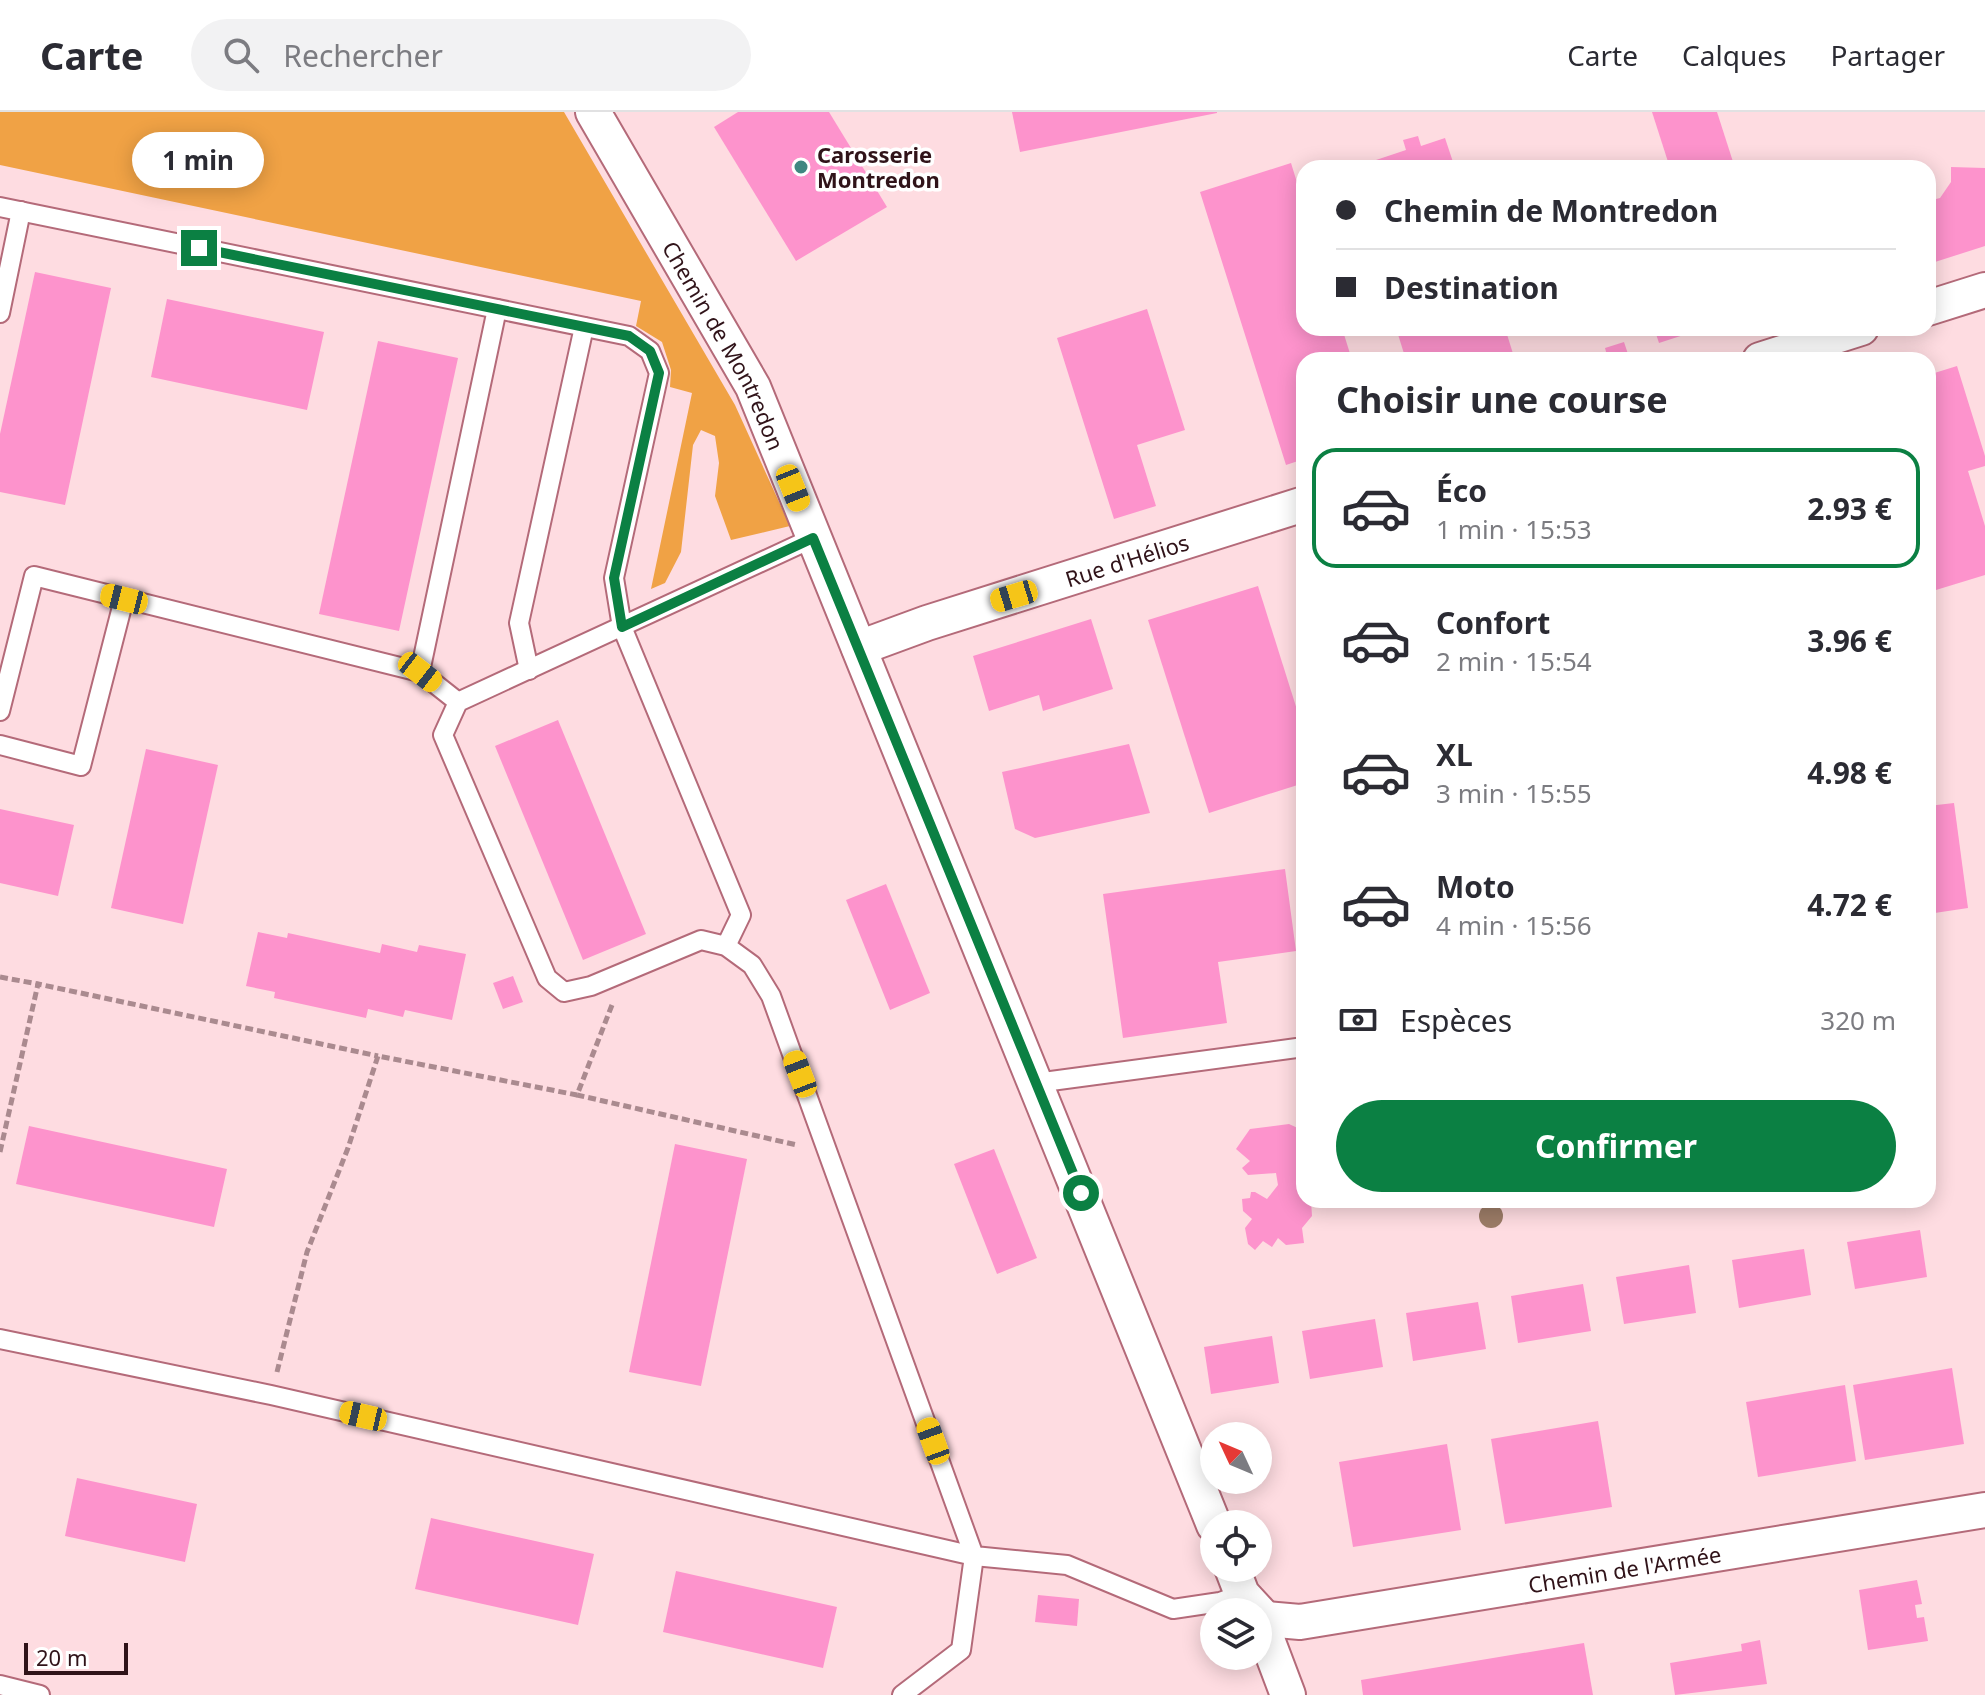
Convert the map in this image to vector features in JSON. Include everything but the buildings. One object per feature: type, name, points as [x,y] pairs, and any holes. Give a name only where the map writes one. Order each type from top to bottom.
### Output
[{"type":"street","name":"Chemin de Montredon","points":[[593,112],[753,387],[1208,1510]]},
{"type":"street","points":[[1936,305],[1985,290]]},
{"type":"street","points":[[1785,352],[1836,336]]},
{"type":"street","name":"Rue d'Hélios","points":[[859,648],[927,623],[1296,507]]},
{"type":"street","name":"Chemin de l'Armée","points":[[1246,1594],[1300,1622],[1985,1510]]},
{"type":"street","points":[[1246,1594],[1288,1695]]},
{"type":"lane","points":[[0,207],[629,336],[650,351],[659,373],[614,578],[622,627],[741,915],[726,946]]},
{"type":"lane","points":[[0,313],[21,211]]},
{"type":"lane","points":[[420,672],[497,309]]},
{"type":"lane","points":[[529,670],[519,623],[584,327]]},
{"type":"lane","points":[[813,538],[458,702],[443,735],[547,978],[564,992],[701,940],[726,946],[752,965],[771,996],[974,1556],[961,1650],[902,1695]]},
{"type":"lane","points":[[0,711],[34,576],[420,672],[458,702]]},
{"type":"lane","points":[[0,745],[81,766],[124,599]]},
{"type":"lane","points":[[1036,1083],[1296,1048]]},
{"type":"lane","points":[[0,1339],[271,1395],[974,1556],[1067,1565],[1173,1609],[1220,1602],[1246,1594]]},
{"type":"lane","points":[[0,1685],[40,1695]]},
{"type":"path","points":[[577,1095],[626,971]]},
{"type":"path","points":[[0,977],[577,1095],[830,1153]]},
{"type":"path","points":[[0,1152],[38,984]]},
{"type":"path","points":[[271,1395],[307,1252],[343,1163],[378,1056]]},
{"type":"shaded area","points":[[0,112],[564,112],[735,405],[790,526],[731,540],[715,496],[719,463],[715,436],[701,430],[693,445],[681,552],[665,583],[651,589],[692,393],[670,387],[671,370],[662,342],[636,326],[641,301],[0,165]]},
{"type":"place","name":"Carosserie Montredon","points":[[801,167]]},
{"type":"route","points":[[199,248],[629,336],[650,351],[659,373],[614,578],[622,627],[813,538],[1081,1193]]}]
